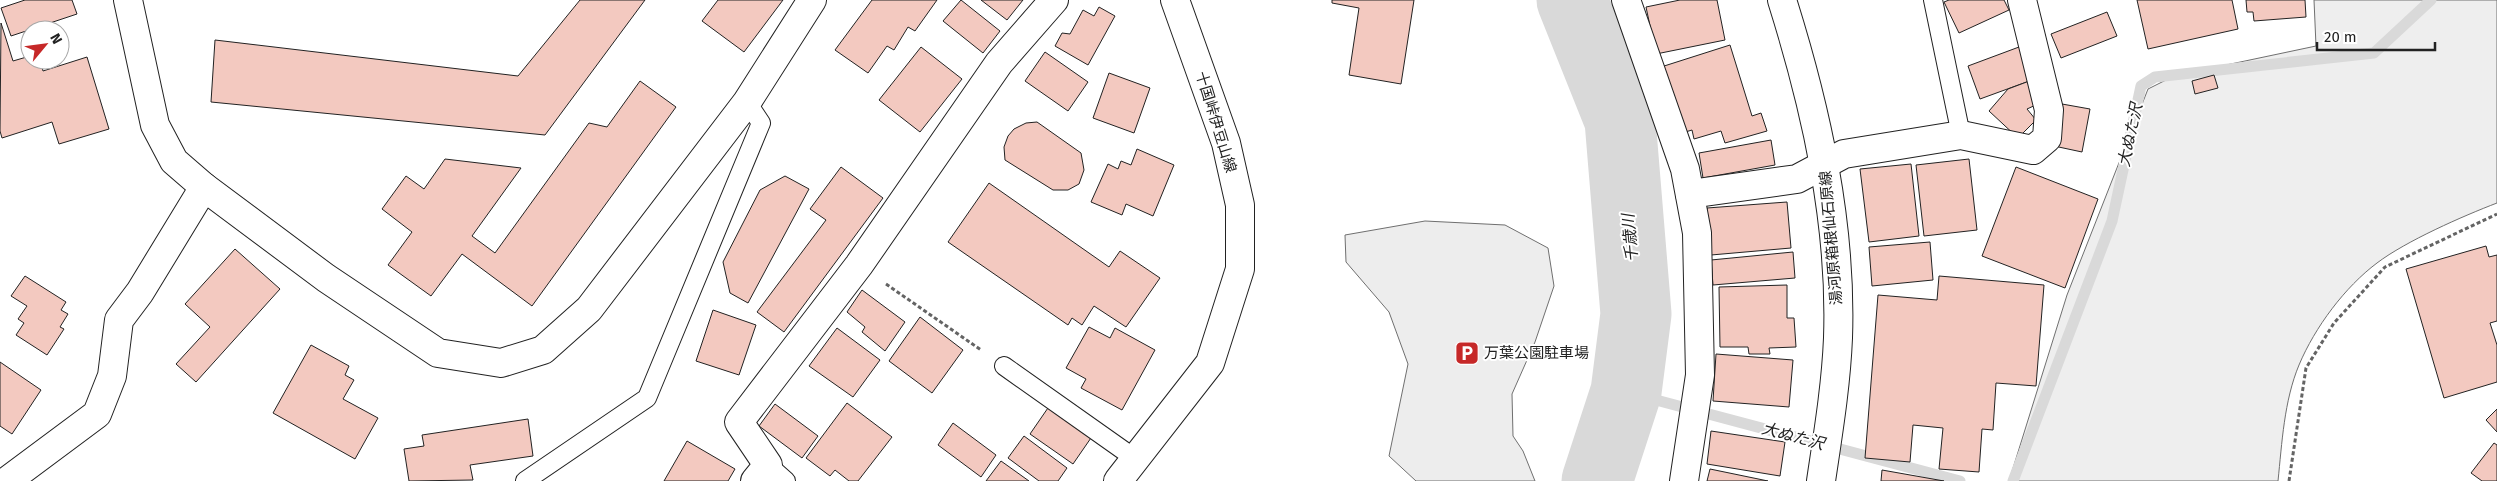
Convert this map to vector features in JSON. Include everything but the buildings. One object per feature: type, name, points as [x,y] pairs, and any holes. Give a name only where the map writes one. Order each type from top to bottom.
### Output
[{"type":"street","points":[[128,0],[155,125],[174,161],[204,187],[326,278],[438,353],[501,363],[543,350],[590,309],[746,102],[812,0]]},
{"type":"street","points":[[770,476],[738,422],[859,264],[999,63],[1054,0]]},
{"type":"street","name":"十国峠伊豆山線","points":[[1118,481],[1137,460],[1210,364],[1240,270],[1240,205],[1226,143],[1176,0]]},
{"type":"street","points":[[1626,0],[1686,169],[1697,233],[1700,375],[1684,481]]},
{"type":"street","name":"湯河原箱根仙石原線","points":[[1782,0],[1802,64],[1824,166],[1835,253],[1838,338],[1833,406],[1821,481]]},
{"type":"street","points":[[1690,194],[1797,179],[1844,154],[1961,135],[2033,150],[2047,138],[2049,110],[2022,0]]},
{"type":"street","points":[[7,481],[98,414],[112,376],[119,320],[140,292],[204,187]]},
{"type":"lane","points":[[1932,0],[1961,135]]},
{"type":"lane","points":[[525,481],[647,398],[761,123],[746,102]]},
{"type":"lane","points":[[1004,366],[1137,460]]},
{"type":"path","points":[[2289,481],[2306,368],[2334,324],[2385,267],[2497,214]]},
{"type":"path","points":[[859,264],[1004,366]]},
{"type":"shaded area","points":[[2314,0],[2497,0],[2497,203],[2403,246],[2377,263],[2342,296],[2313,336],[2294,379],[2284,422],[2278,481],[2009,481],[2067,295],[2148,89],[2174,76],[2316,46]]},
{"type":"shaded area","name":"万葉公園駐車場","points":[[1425,221],[1505,225],[1548,248],[1554,286],[1535,342],[1512,394],[1513,436],[1523,451],[1535,481],[1416,481],[1389,456],[1408,364],[1389,312],[1346,262],[1345,235]]},
{"type":"waterway","name":"千歳川","points":[[1572,0],[1620,120],[1636,314],[1626,392],[1597,481]]},
{"type":"waterway","name":"大ぬた沢","points":[[2013,481],[2112,221],[2141,86],[2155,77],[2374,53],[2431,0]]},
{"type":"waterway","name":"大ぬた沢","points":[[1626,392],[1960,481]]},
{"type":"place","name":"万葉公園駐車場","points":[[1467,353]]}]
